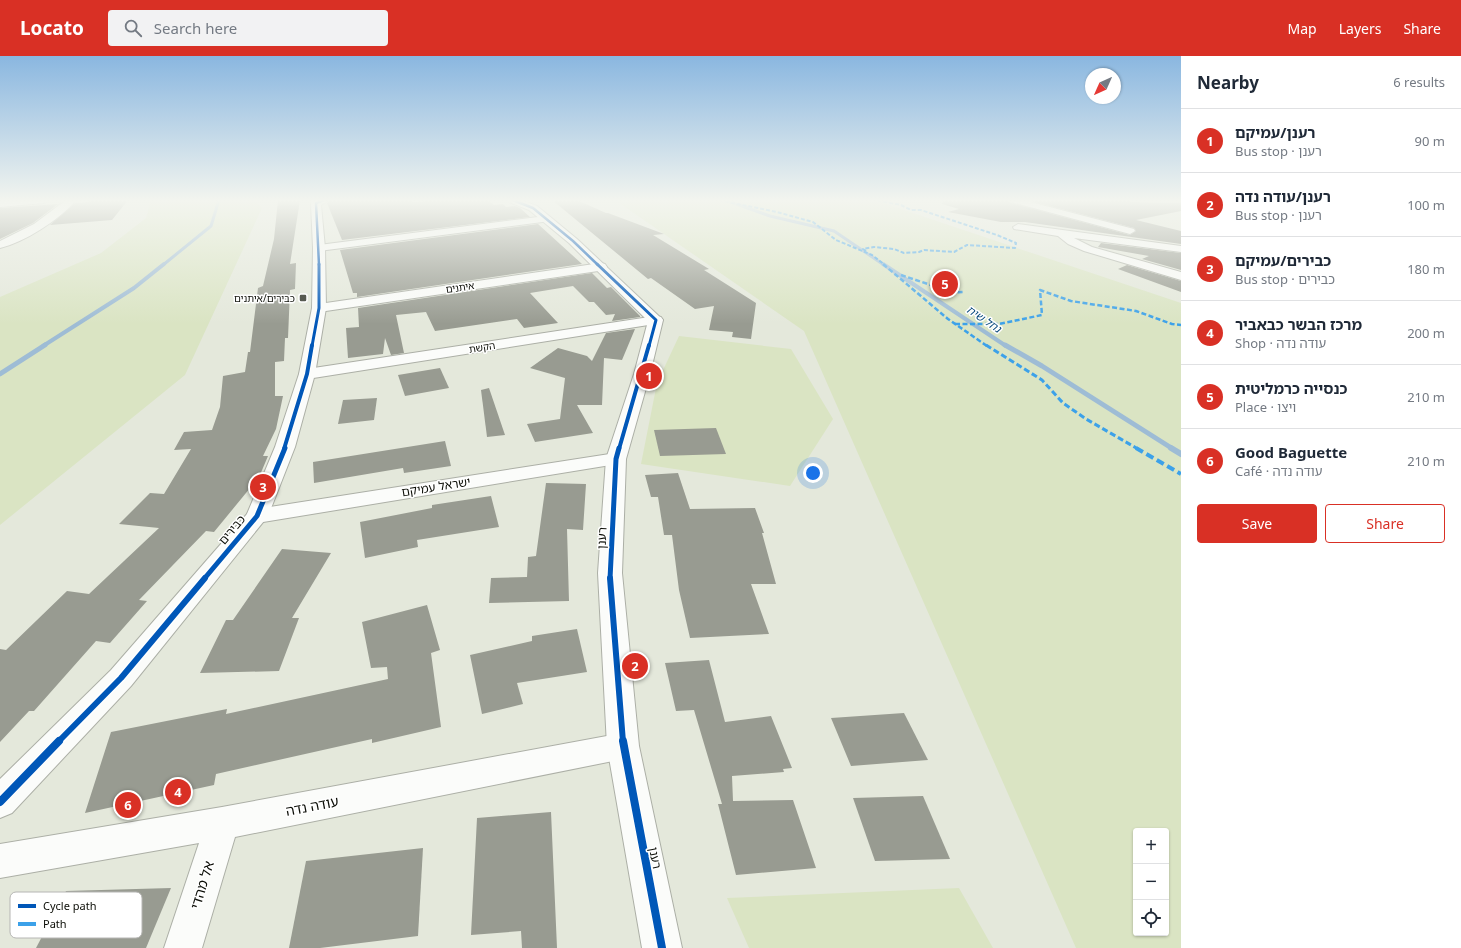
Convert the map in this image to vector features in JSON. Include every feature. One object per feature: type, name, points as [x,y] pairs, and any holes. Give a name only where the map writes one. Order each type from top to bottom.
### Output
[{"type":"street","name":"כבירים","points":[[0,802],[121,678],[257,516],[285,447],[307,374],[319,308],[319,242]]},
{"type":"street","points":[[319,248],[369,242]]},
{"type":"street","points":[[572,242],[601,267],[656,320]]},
{"type":"street","points":[[1072,242],[1088,249],[1181,276]]},
{"type":"street","points":[[1128,242],[1178,248]]},
{"type":"street","points":[[1163,242],[1178,248]]},
{"type":"street","name":"איתנים","points":[[319,308],[601,267]]},
{"type":"street","name":"הקשת","points":[[307,374],[656,320]]},
{"type":"street","name":"רענן","points":[[656,320],[642,374],[616,459],[610,573],[623,746],[662,948]]},
{"type":"street","name":"ישראל עמיקם","points":[[257,516],[616,459]]},
{"type":"street","name":"עודה נדה","points":[[0,861],[222,823],[623,746]]},
{"type":"street","name":"אל מהדי","points":[[183,948],[222,823]]},
{"type":"green space","points":[[116,242],[246,242],[185,375],[0,525],[0,297],[101,253]]},
{"type":"green space","points":[[675,242],[998,242],[1181,303],[1181,948],[1076,948],[804,331]]},
{"type":"green space","points":[[679,336],[791,349],[833,419],[790,486],[641,464],[657,383]]},
{"type":"green space","points":[[959,888],[993,948],[749,948],[727,898]]},
{"type":"building","points":[[273,242],[293,242],[290,264],[296,263],[295,289],[290,290],[288,338],[285,338],[284,361],[275,362],[275,396],[283,396],[276,429],[263,456],[268,456],[257,482],[255,482],[214,532],[206,531],[139,600],[147,601],[110,643],[96,641],[34,711],[29,711],[0,742],[0,649],[6,650],[67,591],[89,594],[159,528],[119,524],[150,493],[164,494],[191,449],[174,450],[184,432],[212,430],[220,407],[223,376],[245,372],[248,352],[250,352],[258,288],[263,286]]},
{"type":"building","points":[[404,242],[557,242],[582,264],[357,297],[357,293],[353,293],[340,250]]},
{"type":"building","points":[[603,242],[664,242],[709,269],[704,270],[756,303],[751,339],[732,337],[733,332],[709,330],[714,306],[695,309],[651,278],[648,279]]},
{"type":"building","points":[[1164,242],[1181,242],[1181,244]]},
{"type":"building","points":[[1101,243],[1181,253],[1181,270],[1142,259],[1149,256],[1098,247]]},
{"type":"building","points":[[1127,265],[1181,281],[1181,292],[1118,269]]},
{"type":"building","points":[[592,273],[607,288],[611,287],[640,317],[612,321],[615,314],[606,315],[594,302],[589,302],[573,286],[530,293],[558,323],[524,328],[517,319],[435,331],[426,312],[396,315],[404,353],[391,355],[385,338],[383,354],[348,358],[346,328],[359,327],[358,308]]},
{"type":"building","points":[[635,329],[622,360],[604,358],[602,405],[577,405],[593,433],[535,442],[527,424],[560,419],[565,378],[530,368],[558,348],[587,356],[592,361],[606,333]]},
{"type":"building","points":[[440,368],[449,388],[405,396],[398,375]]},
{"type":"building","points":[[489,388],[505,435],[487,437],[481,390]]},
{"type":"building","points":[[377,398],[374,420],[338,424],[343,400]]},
{"type":"building","points":[[716,428],[726,454],[660,456],[654,430]]},
{"type":"building","points":[[445,441],[451,466],[404,473],[403,468],[314,483],[313,462]]},
{"type":"building","points":[[678,473],[690,509],[755,508],[764,533],[762,533],[776,584],[751,584],[769,634],[690,638],[679,590],[672,535],[664,535],[658,497],[651,497],[645,475]]},
{"type":"building","points":[[546,483],[586,484],[583,530],[567,529],[569,601],[489,603],[491,578],[527,577],[528,557],[536,556]]},
{"type":"building","points":[[491,496],[499,527],[417,540],[418,547],[365,558],[360,522],[432,508],[432,505]]},
{"type":"building","points":[[282,549],[331,553],[292,618],[299,618],[279,671],[200,673],[226,620],[233,620]]},
{"type":"building","points":[[427,605],[440,650],[431,653],[441,727],[372,743],[372,739],[216,774],[214,785],[85,813],[111,732],[227,709],[226,714],[388,679],[387,667],[371,668],[362,622]]},
{"type":"building","points":[[577,629],[587,672],[517,683],[523,704],[482,714],[470,655],[532,641],[532,636]]},
{"type":"building","points":[[709,660],[725,722],[771,716],[792,768],[783,769],[784,772],[732,776],[733,801],[793,800],[816,868],[736,875],[718,804],[722,804],[694,710],[676,711],[665,663]]},
{"type":"building","points":[[904,713],[928,760],[851,766],[831,718]]},
{"type":"building","points":[[923,796],[950,859],[875,861],[853,798]]},
{"type":"building","points":[[551,812],[557,948],[522,948],[521,931],[471,935],[477,818]]},
{"type":"building","points":[[423,848],[418,936],[320,948],[289,948],[306,861]]},
{"type":"building","points":[[171,888],[146,948],[36,948],[41,938],[142,938],[142,892],[66,891]]},
{"type":"waterway","points":[[163,265],[192,242]]},
{"type":"waterway","name":"נחל שיח","points":[[850,242],[884,265]]},
{"type":"waterway","points":[[43,346],[134,288],[164,264]]},
{"type":"waterway","name":"נחל שיח","points":[[883,264],[1006,346]]},
{"type":"waterway","points":[[0,374],[45,345]]},
{"type":"waterway","name":"נחל שיח","points":[[1005,345],[1042,366],[1173,449]]},
{"type":"waterway","name":"נחל שיח","points":[[1171,448],[1181,454]]},
{"type":"marked path","points":[[840,242],[872,255],[897,274],[948,319],[987,346],[1042,380],[1063,403],[1086,419],[1181,474]]},
{"type":"marked path","points":[[866,251],[863,249],[874,247],[894,249],[904,253],[919,252],[924,250],[954,252],[967,245],[1015,248],[1016,243],[1013,242]]},
{"type":"marked path","points":[[901,275],[928,284],[948,293],[963,292]]},
{"type":"marked path","points":[[955,324],[999,324],[1042,315],[1040,290],[1071,301],[1136,311],[1172,324],[1181,325]]},
{"type":"cycle path","points":[[0,802],[121,678],[257,516],[285,447],[307,374],[319,308],[319,242]]},
{"type":"cycle path","points":[[574,242],[656,320],[642,374],[616,459],[610,573],[623,746],[662,948]]},
{"type":"place","name":"כנסייה כרמליטית","points":[[945,284]]},
{"type":"place","name":"כבירים/איתנים","points":[[303,298]]},
{"type":"place","name":"רענן/עמיקם","points":[[649,376]]},
{"type":"place","name":"כבירים/עמיקם","points":[[263,487]]},
{"type":"place","name":"רענן/עודה נדה","points":[[635,666]]},
{"type":"place","name":"מרכז הבשר כבאביר","points":[[178,792]]},
{"type":"place","name":"Good Baguette","points":[[128,805]]}]
